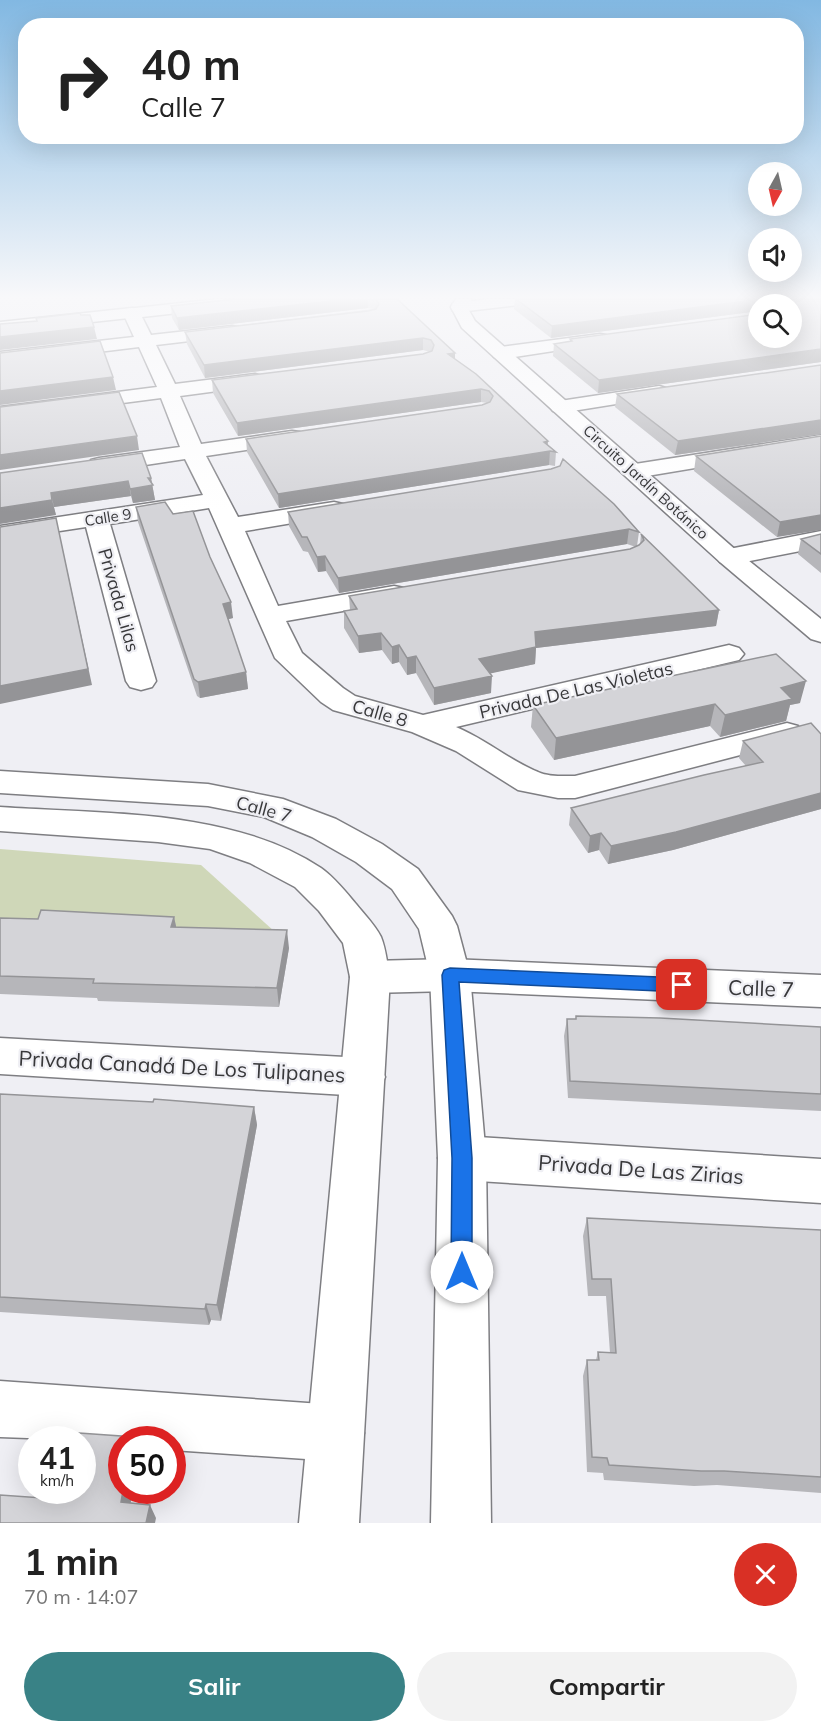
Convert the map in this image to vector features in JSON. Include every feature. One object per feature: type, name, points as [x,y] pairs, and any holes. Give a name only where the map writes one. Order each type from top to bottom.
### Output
[{"type":"street","name":"Calle 8","points":[[160,370],[193,452],[230,526],[269,616],[291,658],[332,695],[357,708],[423,724],[467,744],[517,777],[558,787],[575,787],[806,728]]},
{"type":"street","name":"Circuito Jardín Botánico","points":[[520,370],[729,557],[821,633]]},
{"type":"street","points":[[0,413],[273,378]]},
{"type":"street","points":[[560,407],[679,389]]},
{"type":"street","points":[[79,468],[308,435]]},
{"type":"street","points":[[635,471],[821,441]]},
{"type":"street","name":"Calle 9","points":[[0,533],[217,500]]},
{"type":"street","points":[[230,526],[360,504]]},
{"type":"street","name":"Privada Lilas","points":[[96,519],[141,681]]},
{"type":"street","points":[[729,557],[821,539]]},
{"type":"street","points":[[269,616],[419,590]]},
{"type":"street","name":"Privada De Las Violetas","points":[[423,724],[729,654]]},
{"type":"street","name":"Calle 7","points":[[0,782],[208,795],[271,807],[324,828],[369,853],[405,879],[438,926],[450,975]]},
{"type":"street","points":[[0,819],[158,830],[214,837],[263,854],[308,878],[332,901],[362,939],[370,977],[329,1523]]},
{"type":"street","points":[[450,975],[462,1158],[461,1523]]},
{"type":"street","name":"Calle 7","points":[[370,977],[450,975],[821,991]]},
{"type":"street","name":"Privada Canadá De Los Tulipanes","points":[[0,1056],[363,1077]]},
{"type":"street","name":"Privada De Las Zirias","points":[[462,1158],[821,1181]]},
{"type":"street","points":[[0,1409],[336,1433]]},
{"type":"green space","points":[[0,849],[201,865],[285,941],[0,931]]},
{"type":"building","points":[[0,370],[110,370],[113,377],[0,391]]},
{"type":"building","points":[[293,370],[471,370],[548,441],[544,442],[556,452],[550,451],[278,494],[246,439],[482,405],[490,402],[493,396],[489,391],[481,389],[237,423],[212,380]]},
{"type":"building","points":[[587,370],[670,370],[599,380]]},
{"type":"building","points":[[785,370],[821,370],[821,420],[678,441],[617,394]]},
{"type":"building","points":[[119,392],[137,436],[0,455],[0,407]]},
{"type":"building","points":[[821,436],[821,515],[780,522],[696,456]]},
{"type":"building","points":[[142,453],[151,478],[148,478],[153,485],[130,489],[128,481],[51,493],[52,500],[0,508],[0,473]]},
{"type":"building","points":[[563,459],[614,504],[639,532],[629,529],[338,578],[325,556],[317,557],[307,537],[302,537],[288,512],[551,469],[560,466]]},
{"type":"building","points":[[165,502],[173,514],[193,511],[210,557],[231,602],[223,604],[246,672],[198,682],[194,679],[136,507]]},
{"type":"building","points":[[56,518],[88,669],[0,686],[0,527]]},
{"type":"building","points":[[641,534],[719,610],[535,632],[536,647],[479,659],[492,676],[434,688],[416,656],[407,658],[399,645],[392,647],[381,633],[358,636],[344,611],[357,609],[349,596],[630,549],[644,540]]},
{"type":"building","points":[[821,534],[821,554],[801,539]]},
{"type":"building","points":[[776,654],[806,681],[781,688],[792,699],[725,715],[715,704],[556,738],[533,705]]},
{"type":"building","points":[[811,723],[821,734],[821,793],[676,832],[611,846],[601,833],[590,836],[571,808],[763,762],[743,741]]},
{"type":"building","points":[[41,910],[174,917],[171,927],[287,930],[277,988],[93,983],[94,979],[0,976],[0,918],[38,919]]},
{"type":"building","points":[[576,1016],[821,1027],[821,1094],[570,1081],[567,1019],[576,1019]]},
{"type":"building","points":[[0,1094],[153,1102],[154,1099],[254,1107],[217,1305],[206,1304],[205,1309],[0,1297]]},
{"type":"building","points":[[587,1218],[821,1230],[821,1477],[609,1465],[607,1458],[592,1457],[587,1360],[599,1360],[598,1352],[616,1353],[611,1279],[592,1279]]},
{"type":"building","points":[[96,1434],[108,1435],[108,1504],[150,1505],[146,1523],[0,1523],[0,1495],[18,1496],[18,1504],[96,1504]]},
{"type":"route","points":[[462,1272],[462,1158],[450,975],[682,985]]}]
